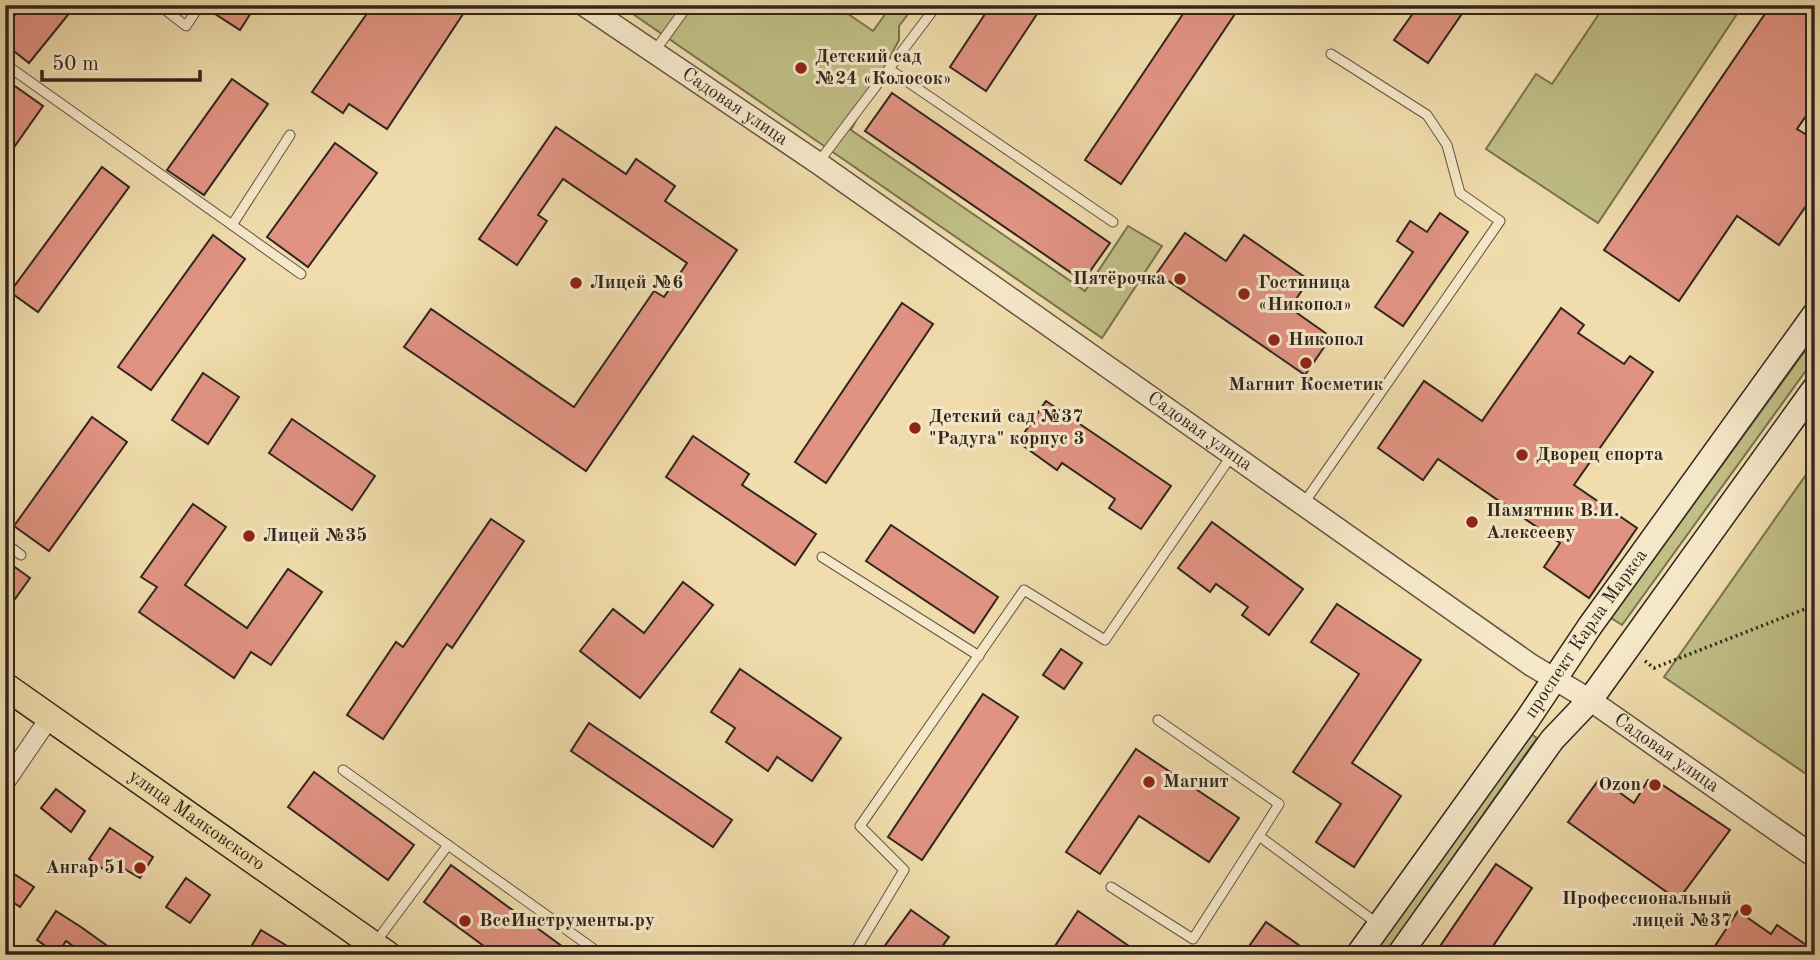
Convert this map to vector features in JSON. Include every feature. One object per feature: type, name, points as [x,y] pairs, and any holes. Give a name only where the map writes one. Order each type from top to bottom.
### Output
[{"type":"main road","name":"проспект Карла Маркса","points":[[1358,955],[1815,313]]},
{"type":"main road","name":"проспект Карла Маркса","points":[[1399,955],[1552,740],[1590,700],[1815,388]]},
{"type":"main road","name":"улица Маяковского","points":[[5,686],[381,950]]},
{"type":"street","name":"Садовая улица","points":[[584,5],[818,163],[1531,666],[1590,700],[1815,857]]},
{"type":"street","points":[[5,783],[50,718]]},
{"type":"lane","points":[[159,5],[187,26],[200,5]]},
{"type":"lane","points":[[654,53],[688,5]]},
{"type":"lane","points":[[818,163],[937,5]]},
{"type":"lane","points":[[1303,505],[1500,221],[1460,193],[1447,145],[1427,115],[1331,54]]},
{"type":"lane","points":[[5,64],[301,274]]},
{"type":"lane","points":[[889,69],[1113,222]]},
{"type":"lane","points":[[232,225],[290,135]]},
{"type":"lane","points":[[853,955],[904,870],[860,826],[1024,590],[1105,640],[1232,455]]},
{"type":"lane","points":[[5,543],[21,555]]},
{"type":"lane","points":[[822,557],[979,656]]},
{"type":"lane","points":[[1111,887],[1193,939],[1279,804],[1158,720]]},
{"type":"lane","points":[[344,770],[602,955]]},
{"type":"lane","points":[[1259,836],[1380,925]]},
{"type":"lane","points":[[381,950],[448,845]]},
{"type":"path","points":[[1627,648],[1654,668],[1815,605]]},
{"type":"shaded area","points":[[620,5],[835,5],[873,31],[892,5],[915,5],[899,26],[899,40],[851,130],[1085,291],[1128,226],[1162,246],[1102,338]]},
{"type":"shaded area","points":[[1605,5],[1743,5],[1598,223],[1486,149],[1536,74],[1552,84]]},
{"type":"shaded area","points":[[1815,337],[1815,358],[1622,625],[1611,618]]},
{"type":"shaded area","points":[[1815,462],[1815,780],[1664,677]]},
{"type":"shaded area","points":[[1531,734],[1537,738],[1384,955],[1373,955]]},
{"type":"building","points":[[23,5],[76,5],[29,63],[5,44],[5,27]]},
{"type":"building","points":[[207,5],[256,5],[240,30],[206,8]]},
{"type":"building","points":[[373,5],[469,5],[387,129],[349,104],[343,113],[312,92]]},
{"type":"building","points":[[991,5],[1043,5],[986,91],[950,67]]},
{"type":"building","points":[[1189,5],[1241,5],[1121,184],[1085,160]]},
{"type":"building","points":[[1419,5],[1468,5],[1428,63],[1394,40]]},
{"type":"building","points":[[1771,5],[1815,5],[1815,103],[1797,129],[1815,140],[1815,193],[1779,245],[1737,216],[1679,301],[1604,250]]},
{"type":"building","points":[[5,79],[43,106],[5,160]]},
{"type":"building","points":[[232,79],[268,104],[204,195],[167,170]]},
{"type":"building","points":[[892,93],[1110,243],[1083,281],[865,131]]},
{"type":"building","points":[[556,127],[626,174],[636,159],[675,186],[665,201],[737,250],[586,471],[404,347],[431,309],[574,407],[654,291],[664,297],[687,263],[563,179],[538,215],[547,221],[517,265],[479,239]]},
{"type":"building","points":[[335,143],[377,173],[308,267],[267,237]]},
{"type":"building","points":[[102,167],[129,187],[38,312],[10,292]]},
{"type":"building","points":[[1440,213],[1468,232],[1403,326],[1375,307],[1413,252],[1397,241],[1410,221],[1427,232]]},
{"type":"building","name":"Гостиница «Никопол»","points":[[1185,233],[1226,261],[1244,235],[1309,280],[1290,308],[1331,337],[1305,375],[1157,273]]},
{"type":"building","points":[[213,235],[245,259],[151,390],[118,367]]},
{"type":"building","points":[[902,303],[933,324],[826,483],[795,462]]},
{"type":"building","name":"Дворец спорта","points":[[1561,308],[1584,325],[1578,333],[1624,364],[1630,356],[1653,372],[1574,485],[1637,528],[1589,598],[1544,567],[1560,543],[1438,459],[1423,480],[1378,448],[1424,381],[1482,421]]},
{"type":"building","points":[[203,373],[239,397],[208,444],[172,420]]},
{"type":"building","points":[[1046,401],[1171,486],[1141,529],[1109,508],[1115,499],[1062,463],[1057,470],[1018,442]]},
{"type":"building","points":[[92,417],[127,442],[49,551],[14,526]]},
{"type":"building","points":[[292,419],[375,476],[352,510],[269,453]]},
{"type":"building","points":[[693,436],[749,474],[742,485],[816,534],[795,565],[666,477]]},
{"type":"building","points":[[193,504],[226,527],[185,585],[247,628],[288,569],[322,592],[271,665],[251,652],[234,678],[139,612],[157,587],[141,577]]},
{"type":"building","points":[[491,519],[524,541],[452,648],[447,644],[383,739],[347,715],[396,642],[403,647]]},
{"type":"building","points":[[1212,522],[1303,589],[1269,635],[1242,615],[1248,607],[1216,584],[1210,592],[1178,568]]},
{"type":"building","points":[[891,525],[998,597],[974,633],[866,561]]},
{"type":"building","points":[[5,560],[30,578],[5,613]]},
{"type":"building","points":[[683,582],[713,605],[640,698],[580,651],[613,609],[644,633]]},
{"type":"building","points":[[1337,604],[1421,660],[1352,763],[1401,796],[1354,867],[1316,842],[1341,804],[1293,772],[1359,674],[1311,642]]},
{"type":"building","points":[[1061,649],[1082,663],[1064,689],[1043,675]]},
{"type":"building","points":[[740,669],[841,738],[812,781],[777,757],[768,771],[726,742],[735,728],[711,712]]},
{"type":"building","points":[[983,694],[1018,717],[922,860],[888,837]]},
{"type":"building","points":[[589,723],[732,820],[713,847],[571,751]]},
{"type":"building","name":"Магнит","points":[[1136,749],[1239,818],[1209,862],[1139,816],[1100,874],[1066,852]]},
{"type":"building","points":[[314,772],[414,845],[388,880],[288,807]]},
{"type":"building","points":[[1600,778],[1634,803],[1648,780],[1658,782],[1730,830],[1678,900],[1568,822]]},
{"type":"building","points":[[56,789],[85,811],[71,832],[41,808]]},
{"type":"building","points":[[110,828],[153,857],[140,878],[112,862],[106,871],[89,859]]},
{"type":"building","points":[[1496,864],[1532,888],[1487,955],[1434,955]]},
{"type":"building","points":[[451,865],[574,955],[496,955],[424,902]]},
{"type":"building","points":[[5,868],[34,887],[20,907],[5,897]]},
{"type":"building","points":[[186,878],[210,895],[190,923],[166,907]]},
{"type":"building","points":[[911,910],[949,937],[936,955],[878,955]]},
{"type":"building","points":[[56,911],[120,955],[85,955],[66,941],[57,954],[37,940]]},
{"type":"building","points":[[1078,911],[1142,955],[1068,955],[1055,946]]},
{"type":"building","points":[[1738,911],[1771,934],[1777,925],[1815,951],[1815,955],[1709,955]]},
{"type":"building","points":[[1266,922],[1313,955],[1243,955]]},
{"type":"building","points":[[261,930],[302,955],[246,955]]},
{"type":"place","name":"Детский сад №24 «Колосок»","points":[[801,68]]},
{"type":"place","name":"Пятёрочка","points":[[1180,279]]},
{"type":"place","name":"Лицей №6","points":[[576,283]]},
{"type":"place","name":"Гостиница «Никопол»","points":[[1244,294]]},
{"type":"place","name":"Никопол","points":[[1274,340]]},
{"type":"place","name":"Магнит Косметик","points":[[1306,363]]},
{"type":"place","name":"Детский сад №37 \"Радуга\" корпус 3","points":[[915,428]]},
{"type":"place","name":"Дворец спорта","points":[[1522,455]]},
{"type":"place","name":"Памятник В.И. Алексееву","points":[[1472,522]]},
{"type":"place","name":"Лицей №35","points":[[249,536]]},
{"type":"place","name":"Магнит","points":[[1149,782]]},
{"type":"place","name":"Ozon","points":[[1655,785]]},
{"type":"place","name":"Ангар 51","points":[[140,868]]},
{"type":"place","name":"Профессиональный лицей №37","points":[[1746,910]]},
{"type":"place","name":"ВсеИнструменты.ру","points":[[465,921]]}]
